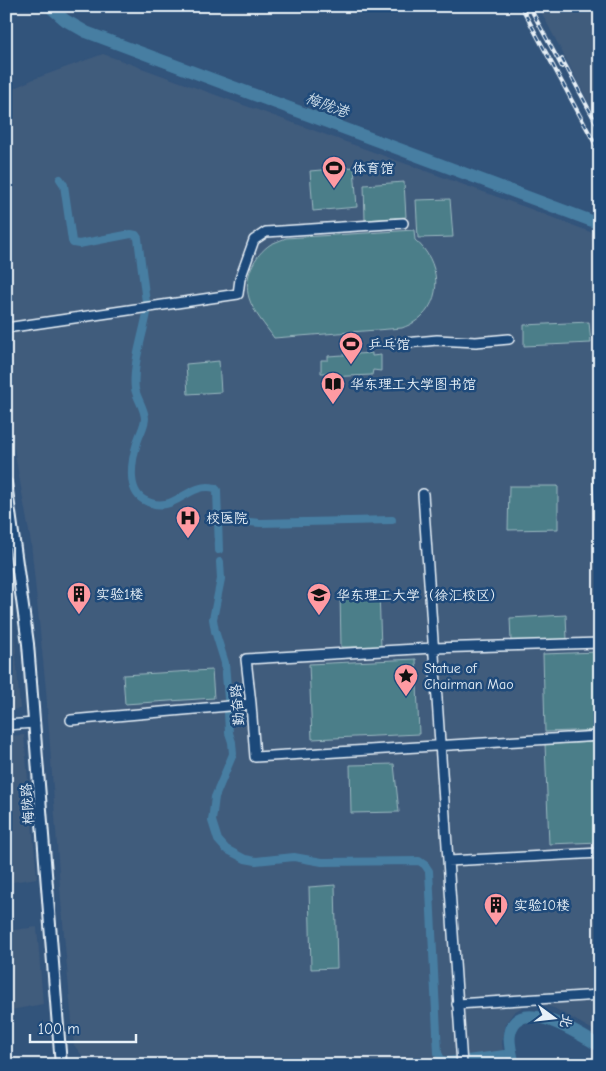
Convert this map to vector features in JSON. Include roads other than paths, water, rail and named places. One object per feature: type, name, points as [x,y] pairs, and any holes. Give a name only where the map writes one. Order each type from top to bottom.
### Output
[{"type":"street","points":[[6,328],[238,294],[240,279],[254,240],[266,232],[403,223]]},
{"type":"street","points":[[395,344],[437,340],[476,342],[509,339]]},
{"type":"street","points":[[598,478],[600,518]]},
{"type":"street","name":"梅陇路","points":[[6,483],[21,584],[35,723],[61,1065]]},
{"type":"street","points":[[422,494],[462,1065]]},
{"type":"street","name":"勤奋路","points":[[600,642],[433,648],[246,659],[254,757],[600,736]]},
{"type":"street","points":[[71,720],[251,704]]},
{"type":"street","points":[[6,725],[35,723]]},
{"type":"street","points":[[448,861],[600,853]]},
{"type":"street","points":[[457,1004],[600,995]]},
{"type":"waterway","name":"梅陇港","points":[[49,6],[65,20],[86,32],[600,224]]},
{"type":"waterway","points":[[60,179],[64,185],[73,243],[79,244],[131,234],[136,235],[138,238],[146,302]]},
{"type":"waterway","points":[[147,313],[138,351],[134,380],[137,396],[145,418],[133,457],[132,474],[135,489],[144,500],[155,504],[164,504],[172,502],[196,489],[205,487],[215,488],[217,490],[219,550]]},
{"type":"waterway","points":[[218,519],[260,523],[392,520]]},
{"type":"waterway","points":[[220,562],[221,579],[213,619],[225,663],[228,699]]},
{"type":"waterway","points":[[228,712],[233,754],[215,797],[212,821],[218,840],[226,849],[245,859],[256,861],[294,857],[322,862],[419,861],[429,871],[438,1053],[441,1059],[455,1060]]},
{"type":"waterway","points":[[514,1065],[510,1034],[515,1022],[524,1017],[550,1020],[600,1046]]},
{"type":"waterway","points":[[467,1059],[512,1053]]},
{"type":"railway","points":[[521,6],[600,153]]},
{"type":"railway","points":[[529,6],[562,67]]},
{"type":"railway","points":[[562,59],[600,130]]},
{"type":"place","name":"体育馆","points":[[334,189]]},
{"type":"place","name":"乒乓馆","points":[[351,365]]},
{"type":"place","name":"华东理工大学图书馆","points":[[333,405]]},
{"type":"place","name":"校医院","points":[[188,539]]},
{"type":"place","name":"实验1楼","points":[[79,615]]},
{"type":"place","name":"华东理工大学（徐汇校区）","points":[[319,616]]},
{"type":"place","name":"Statue of Chairman Mao","points":[[406,697]]},
{"type":"place","name":"实验10楼","points":[[496,926]]}]
